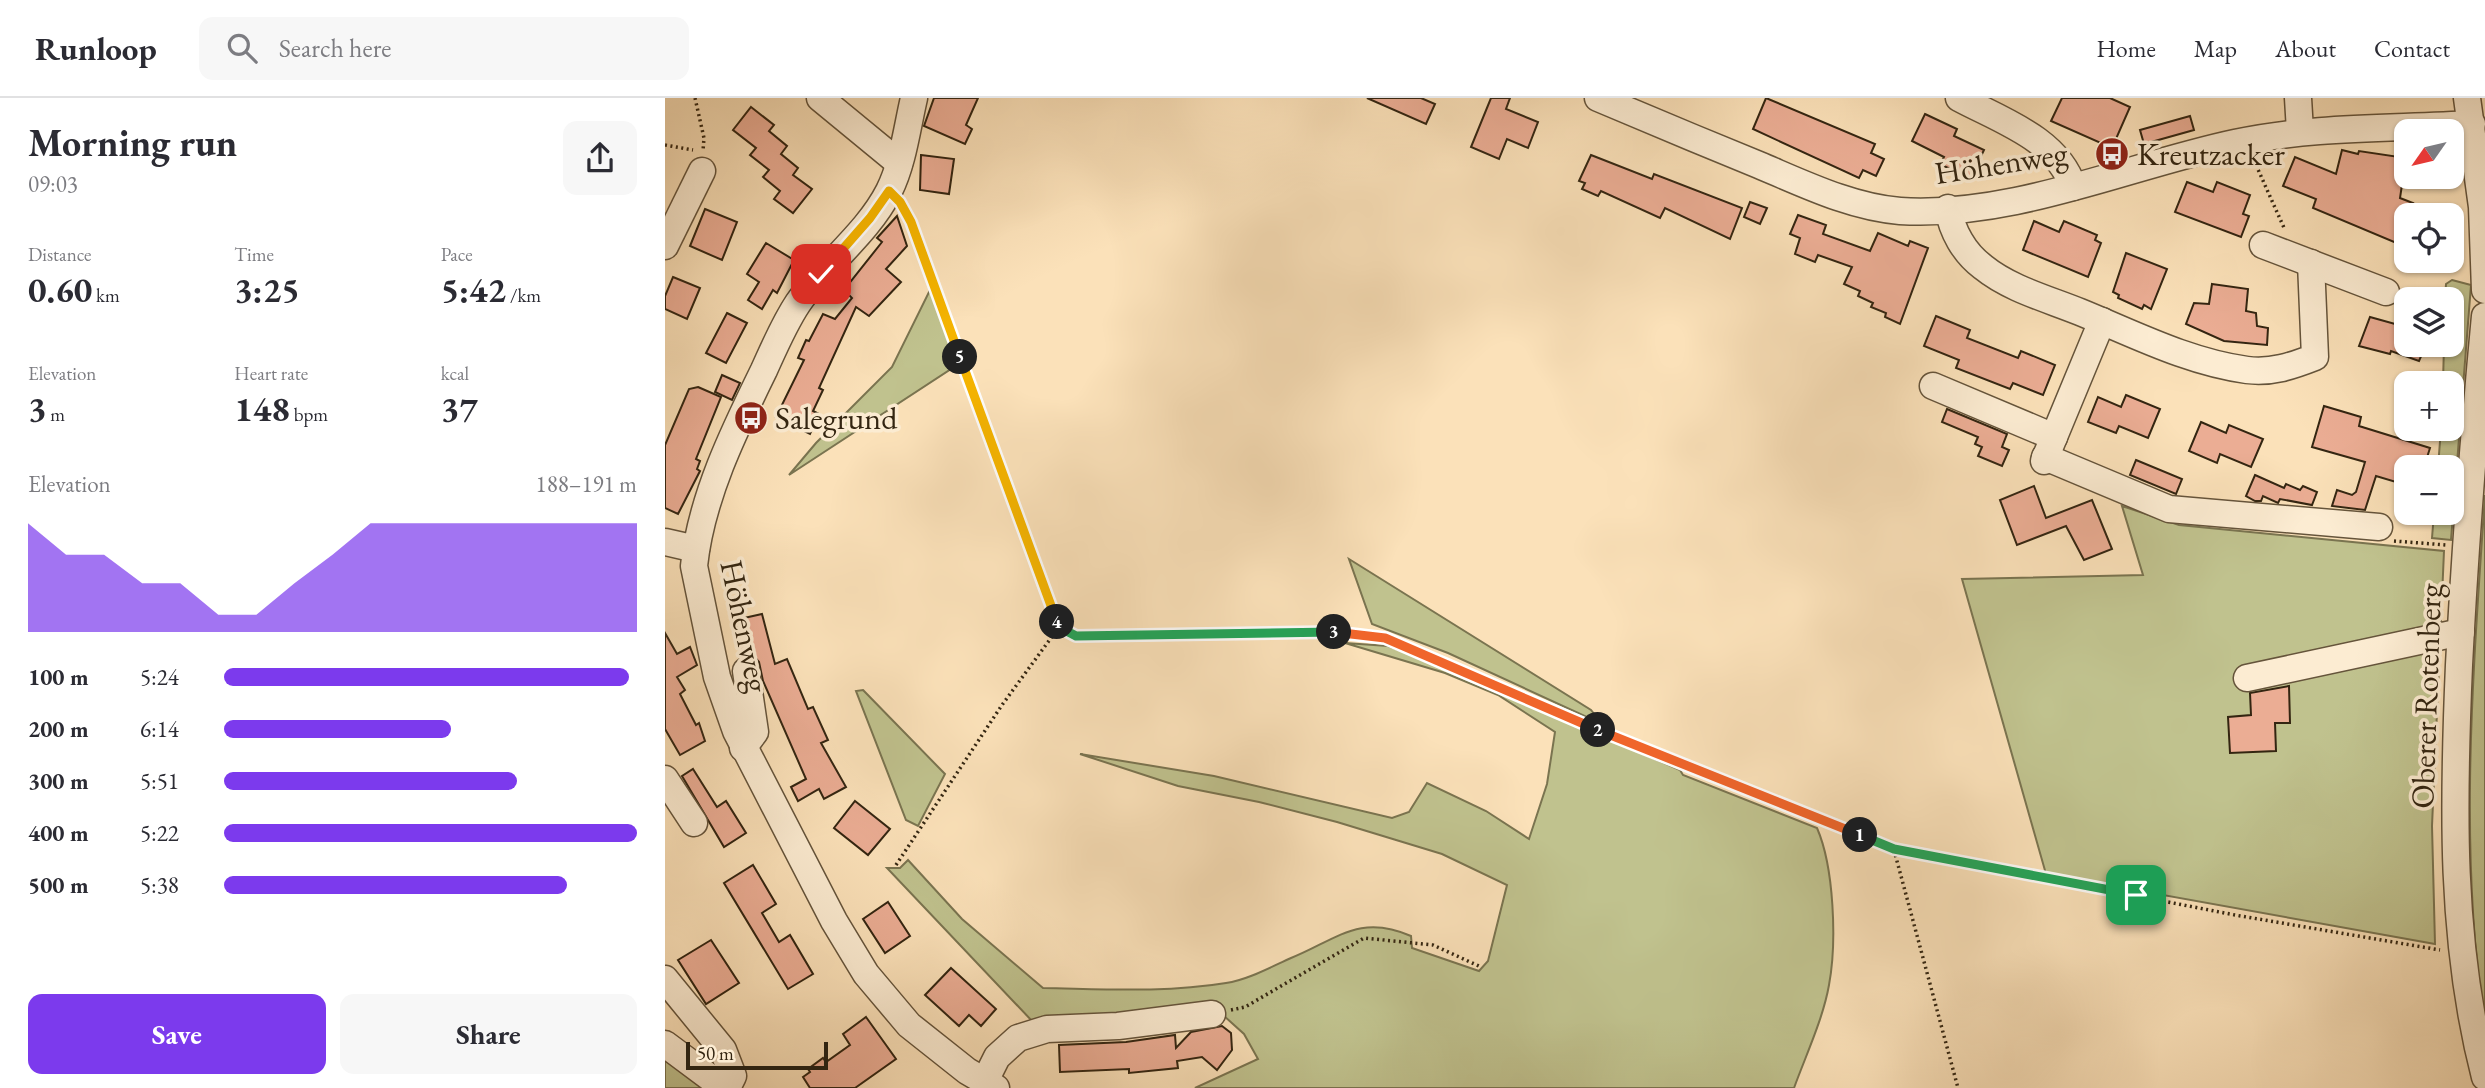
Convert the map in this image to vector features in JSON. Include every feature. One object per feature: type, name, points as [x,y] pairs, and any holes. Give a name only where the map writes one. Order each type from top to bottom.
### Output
[{"type":"street","points":[[820,98],[899,163]]},
{"type":"street","name":"Höhenweg","points":[[914,98],[899,163],[889,191],[870,218],[798,304],[782,332],[729,447],[696,549],[695,579],[715,665],[743,748],[834,921],[866,974],[909,1025],[967,1071],[991,1085]]},
{"type":"street","name":"Höhenweg","points":[[1598,98],[1808,186],[1854,201],[1901,211],[2020,201],[2175,157],[2300,131],[2472,124]]},
{"type":"street","points":[[1959,98],[2047,148],[2062,162],[2073,187]]},
{"type":"street","points":[[2298,98],[2300,131]]},
{"type":"street","points":[[2467,98],[2482,207],[2485,290]]},
{"type":"street","points":[[665,246],[698,160]]},
{"type":"street","points":[[1948,208],[1955,233],[1967,252],[1983,267],[2013,285],[2189,357],[2249,370],[2285,369],[2315,357],[2304,261]]},
{"type":"street","points":[[2263,245],[2386,292]]},
{"type":"street","name":"Oberer Rotenberg","points":[[2485,316],[2465,547],[2454,768],[2456,891],[2463,954],[2485,1077]]},
{"type":"street","points":[[2048,452],[2102,321]]},
{"type":"street","points":[[1933,386],[2122,497],[2168,509],[2379,527]]},
{"type":"street","points":[[665,542],[696,549]]},
{"type":"street","points":[[2247,678],[2461,632]]},
{"type":"street","points":[[743,748],[755,732],[746,671]]},
{"type":"street","points":[[665,779],[694,823]]},
{"type":"street","points":[[665,979],[723,1050],[733,1076],[726,1088],[665,1044]]},
{"type":"street","points":[[991,1085],[997,1057],[1018,1038],[1047,1028],[1118,1026],[1212,1014]]},
{"type":"path","points":[[665,145],[698,160],[704,138],[695,98]]},
{"type":"path","points":[[2256,165],[2304,261]]},
{"type":"path","points":[[889,191],[900,202],[911,222],[1059,627],[1076,636],[1340,632],[1385,638],[1450,663],[1597,730],[1894,849],[2235,915],[2463,954]]},
{"type":"path","points":[[2379,527],[2378,540],[2465,547]]},
{"type":"path","points":[[896,865],[1002,705],[1059,627]]},
{"type":"path","points":[[1894,849],[1958,1088]]},
{"type":"path","points":[[1212,1014],[1245,1007],[1364,938],[1433,945],[1481,967]]},
{"type":"green space","points":[[2452,280],[2471,285],[2464,374],[2464,371],[2443,371],[2444,357],[2464,357],[2464,287],[2446,287]]},
{"type":"green space","points":[[930,290],[957,365],[789,475],[816,443],[892,367]]},
{"type":"green space","points":[[2440,441],[2459,441],[2458,455],[2439,455]]},
{"type":"green space","points":[[2485,495],[2485,1028],[2472,895],[2470,762]]},
{"type":"green space","points":[[2122,506],[2179,525],[2444,551],[2432,826],[2435,944],[2046,874],[1962,579],[2143,575]]},
{"type":"green space","points":[[2433,525],[2452,525],[2451,540],[2432,538]]},
{"type":"green space","points":[[1349,559],[1591,710],[1602,724],[1448,653],[1372,624]]},
{"type":"green space","points":[[1345,643],[1388,646],[1440,665],[1680,770],[1683,775],[1817,828],[1823,844],[1830,883],[1833,948],[1823,1011],[1794,1088],[1195,1088],[1258,1059],[1244,1034],[1213,1006],[1033,1022],[887,868],[900,868],[908,860],[962,919],[1043,988],[1158,989],[1226,983],[1259,973],[1348,932],[1377,927],[1411,936],[1412,948],[1479,971],[1488,961],[1507,885],[1442,854],[1337,822],[1259,802],[1178,786],[1080,754],[1214,776],[1392,818],[1409,812],[1427,783],[1486,811],[1529,839],[1547,784],[1555,732],[1498,695],[1445,673]]},
{"type":"green space","points":[[863,690],[945,774],[918,826],[906,820],[856,691]]},
{"type":"green space","points":[[665,1058],[706,1088],[665,1088]]},
{"type":"building","points":[[934,98],[978,98],[966,125],[972,129],[965,144],[924,126]]},
{"type":"building","points":[[1367,98],[1421,98],[1435,104],[1426,124]]},
{"type":"building","points":[[1491,98],[1510,98],[1506,109],[1538,122],[1528,148],[1507,139],[1499,159],[1471,147]]},
{"type":"building","points":[[1766,98],[1875,144],[1871,153],[1884,159],[1876,176],[1863,170],[1859,178],[1753,129]]},
{"type":"building","points":[[2062,98],[2110,98],[2130,107],[2112,148],[2051,121]]},
{"type":"building","points":[[751,107],[774,125],[769,131],[787,146],[781,154],[798,168],[793,175],[812,189],[793,213],[774,199],[780,191],[763,177],[769,170],[750,155],[756,148],[733,130]]},
{"type":"building","points":[[1925,114],[1957,129],[1954,136],[1984,150],[1970,179],[1940,164],[1944,157],[1912,141]]},
{"type":"building","points":[[2190,116],[2194,130],[2144,144],[2140,130]]},
{"type":"building","points":[[2342,150],[2394,156],[2394,189],[2401,189],[2400,198],[2413,203],[2394,203],[2394,242],[2313,208],[2316,199],[2283,186],[2295,157],[2336,174]]},
{"type":"building","points":[[921,155],[954,159],[949,194],[920,190]]},
{"type":"building","points":[[1591,155],[1652,179],[1654,174],[1742,208],[1730,239],[1665,208],[1660,218],[1601,191],[1598,196],[1582,189],[1585,183],[1579,181]]},
{"type":"building","points":[[2187,182],[2213,192],[2217,182],[2250,195],[2243,214],[2249,216],[2241,237],[2175,212]]},
{"type":"building","points":[[1750,202],[1767,208],[1760,224],[1744,217]]},
{"type":"building","points":[[705,209],[737,222],[722,260],[690,246]]},
{"type":"building","points":[[1798,215],[1826,225],[1823,234],[1870,251],[1878,233],[1908,246],[1910,241],[1928,248],[1900,324],[1885,317],[1886,313],[1871,307],[1873,303],[1858,296],[1860,291],[1844,284],[1852,267],[1818,255],[1815,262],[1795,254],[1800,238],[1790,234]]},
{"type":"building","points":[[897,216],[907,246],[886,269],[901,282],[869,316],[856,307],[819,388],[823,390],[813,411],[819,414],[810,434],[776,417],[804,360],[798,358],[823,314],[835,319],[852,298],[844,290],[882,242],[877,238]]},
{"type":"building","points":[[2034,221],[2059,232],[2064,221],[2097,235],[2095,240],[2101,243],[2088,277],[2023,250]]},
{"type":"building","points":[[766,243],[794,260],[777,293],[773,290],[762,309],[748,300],[759,282],[747,274]]},
{"type":"building","points":[[2126,253],[2167,269],[2151,309],[2144,305],[2142,309],[2118,298],[2119,295],[2113,292]]},
{"type":"building","points":[[673,277],[700,288],[687,319],[665,309],[665,296]]},
{"type":"building","points":[[2212,284],[2248,289],[2246,311],[2256,313],[2257,326],[2268,328],[2267,345],[2224,341],[2186,324],[2194,303],[2209,304]]},
{"type":"building","points":[[727,313],[747,323],[726,363],[706,353]]},
{"type":"building","points":[[1936,316],[1970,330],[1967,338],[2018,358],[2021,351],[2055,365],[2043,395],[2013,383],[2010,389],[1956,368],[1959,360],[1924,346]]},
{"type":"building","points":[[2370,317],[2394,324],[2394,352],[2391,351],[2390,354],[2359,346]]},
{"type":"building","points":[[722,375],[740,383],[732,400],[715,392]]},
{"type":"building","points":[[698,387],[721,397],[696,459],[700,461],[697,469],[700,471],[678,514],[665,508],[665,445],[689,389]]},
{"type":"building","points":[[2126,395],[2160,409],[2148,438],[2119,426],[2116,433],[2088,422],[2098,397],[2121,407]]},
{"type":"building","points":[[2324,406],[2361,417],[2359,426],[2394,437],[2394,441],[2407,441],[2430,448],[2428,455],[2394,455],[2394,481],[2376,476],[2365,510],[2332,506],[2337,490],[2352,495],[2356,492],[2365,462],[2312,447]]},
{"type":"building","points":[[1947,409],[2007,434],[2002,447],[2009,450],[2002,466],[1978,456],[1982,447],[1975,444],[1978,437],[1942,422]]},
{"type":"building","points":[[2201,422],[2226,433],[2229,425],[2263,439],[2251,467],[2220,454],[2217,463],[2189,451]]},
{"type":"building","points":[[2136,460],[2182,479],[2176,494],[2130,475]]},
{"type":"building","points":[[2255,475],[2284,488],[2286,484],[2300,490],[2303,486],[2317,492],[2312,505],[2280,499],[2278,503],[2263,496],[2261,501],[2255,501],[2246,496]]},
{"type":"building","points":[[2034,486],[2046,518],[2092,500],[2112,549],[2084,560],[2066,526],[2017,545],[2000,500]]},
{"type":"building","points":[[762,614],[775,664],[787,659],[808,709],[813,707],[828,740],[821,743],[846,787],[824,799],[819,789],[798,801],[791,787],[806,779],[763,681],[759,662],[752,654],[743,656],[735,620]]},
{"type":"building","points":[[665,633],[677,654],[690,647],[697,665],[677,677],[685,690],[680,694],[696,725],[699,723],[705,741],[680,755],[665,729]]},
{"type":"building","points":[[2289,686],[2290,723],[2275,723],[2276,751],[2230,753],[2228,717],[2251,715],[2250,693]]},
{"type":"building","points":[[693,769],[717,807],[726,801],[746,833],[724,847],[682,776]]},
{"type":"building","points":[[855,801],[890,829],[868,855],[834,828]]},
{"type":"building","points":[[753,865],[776,904],[762,913],[779,942],[790,935],[813,974],[788,989],[724,883]]},
{"type":"building","points":[[888,902],[910,936],[885,953],[863,919]]},
{"type":"building","points":[[711,940],[739,983],[706,1004],[678,960]]},
{"type":"building","points":[[951,968],[996,1009],[981,1026],[969,1015],[959,1026],[925,995]]},
{"type":"building","points":[[866,1017],[896,1059],[855,1088],[810,1088],[803,1077],[810,1072],[808,1069],[823,1058],[826,1062],[850,1045],[843,1034]]},
{"type":"building","points":[[1222,1026],[1231,1033],[1232,1050],[1217,1070],[1202,1057],[1177,1061],[1178,1068],[1129,1073],[1129,1069],[1060,1072],[1059,1045],[1126,1042],[1175,1035],[1176,1048],[1191,1032]]},
{"type":"place","name":"Kreutzacker","points":[[2112,154]]},
{"type":"place","name":"Salegrund","points":[[751,418]]},
{"type":"route","points":[[821,274],[870,218],[889,191],[900,202],[911,222],[1048,603],[1059,627],[1076,636],[1340,632],[1385,638],[1439,659],[1597,730],[1894,849],[2136,895]]}]
